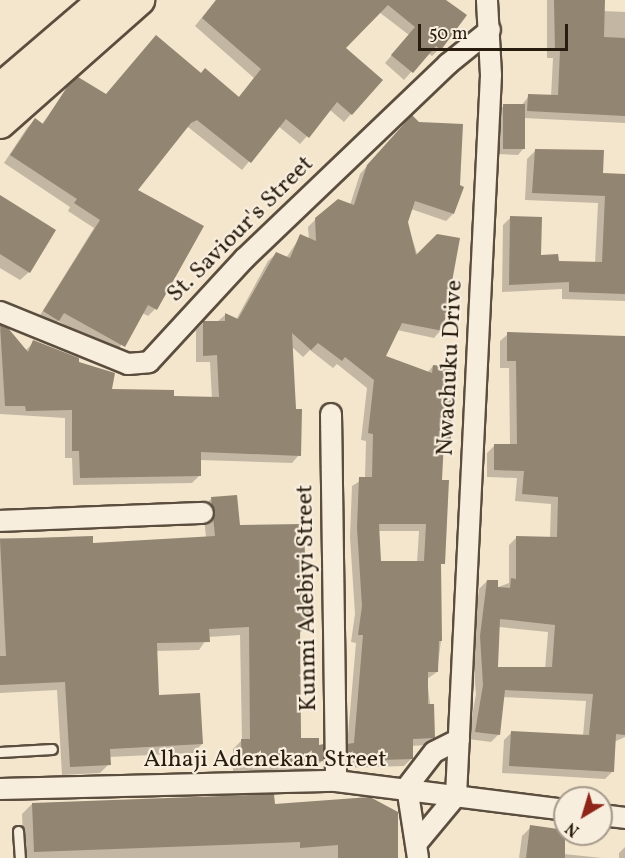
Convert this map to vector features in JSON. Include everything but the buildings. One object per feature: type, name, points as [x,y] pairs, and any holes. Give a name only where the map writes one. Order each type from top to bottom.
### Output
[{"type":"main road","points":[[0,123],[77,38],[104,0]]},
{"type":"main road","points":[[0,89],[139,0]]},
{"type":"street","name":"Nwachuku Drive","points":[[456,796],[490,30],[487,0]]},
{"type":"street","name":"St. Saviour's Street","points":[[0,312],[128,363],[150,362],[245,258],[448,64],[490,30]]},
{"type":"street","name":"Kunmi Adebiyi Street","points":[[331,414],[336,781]]},
{"type":"street","points":[[0,521],[203,513]]},
{"type":"street","points":[[418,851],[406,787],[434,752],[459,738]]},
{"type":"street","name":"Alhaji Adenekan Street","points":[[0,789],[336,781],[406,787],[553,808]]},
{"type":"street","points":[[418,851],[456,796]]},
{"type":"lane","points":[[0,753],[52,749]]},
{"type":"lane","points":[[18,831],[20,858]]}]
